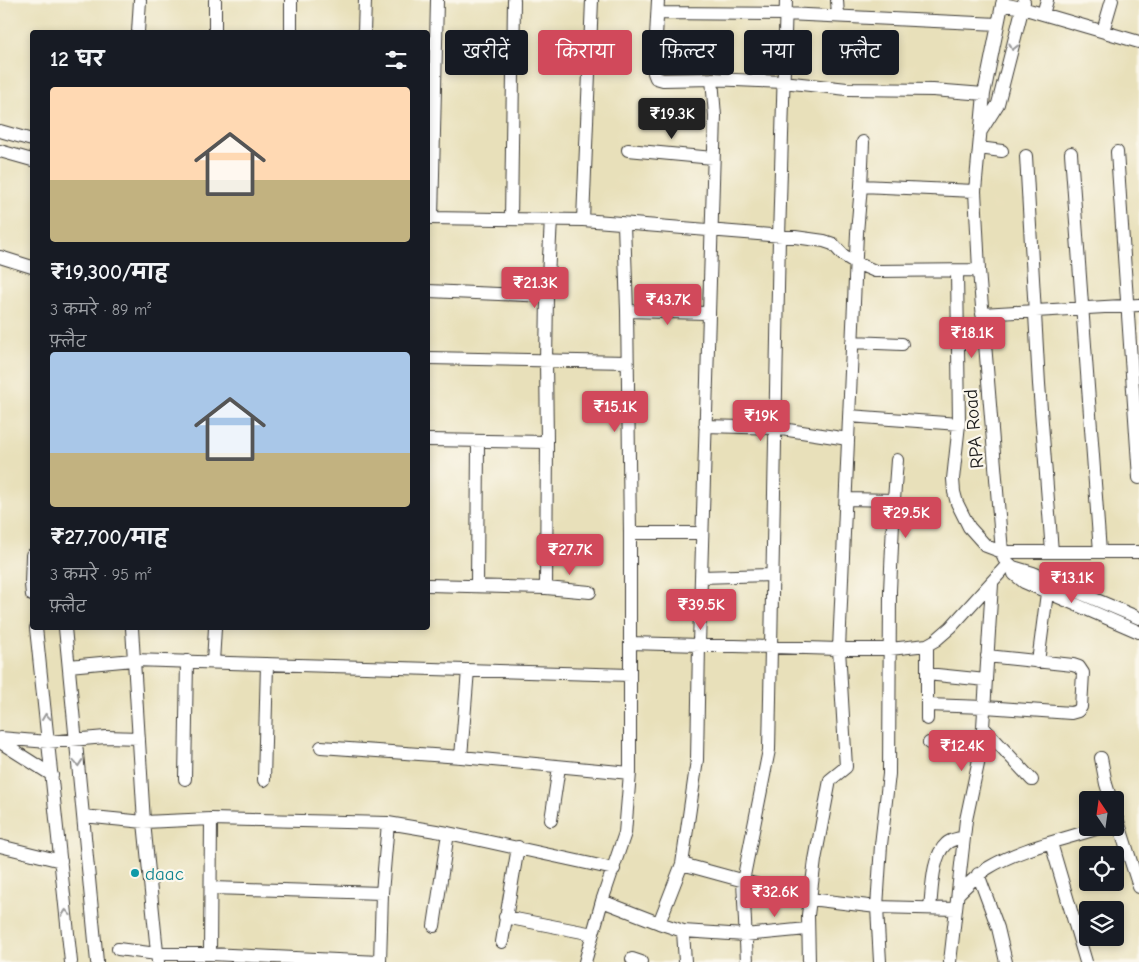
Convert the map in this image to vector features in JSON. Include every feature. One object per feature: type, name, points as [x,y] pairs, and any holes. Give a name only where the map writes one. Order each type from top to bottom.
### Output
[{"type":"street","points":[[138,30],[140,0]]},
{"type":"street","points":[[215,0],[215,30]]},
{"type":"street","points":[[291,0],[291,30]]},
{"type":"street","points":[[364,30],[365,0]]},
{"type":"street","points":[[437,0],[430,218],[583,220],[824,240],[856,263],[875,271],[979,270]]},
{"type":"street","points":[[511,219],[514,0]]},
{"type":"street","points":[[583,220],[592,0]]},
{"type":"street","points":[[746,962],[743,881],[769,750],[779,237],[786,0]]},
{"type":"street","points":[[837,0],[838,16]]},
{"type":"street","points":[[1043,14],[1047,0]]},
{"type":"street","points":[[1103,31],[1112,0]]},
{"type":"street","points":[[1002,2],[1024,4],[1043,14],[1139,42]]},
{"type":"street","name":"RPA Road","points":[[1002,2],[984,94],[975,191],[982,314],[1002,552],[1011,565],[1014,574],[1018,577],[1047,593],[1139,632]]},
{"type":"street","name":"RPA Road","points":[[980,134],[998,104],[1024,4]]},
{"type":"street","points":[[984,94],[933,90],[847,89],[783,82],[712,78],[663,80],[656,78],[654,74],[658,6],[998,24]]},
{"type":"street","points":[[659,923],[682,864],[698,760],[699,644],[715,116],[712,78]]},
{"type":"street","points":[[0,131],[30,139]]},
{"type":"street","points":[[809,962],[807,929],[810,900],[815,860],[830,780],[846,768],[839,649],[852,342],[863,142]]},
{"type":"street","points":[[978,148],[1002,151]]},
{"type":"street","points":[[628,150],[713,158]]},
{"type":"street","points":[[0,151],[30,159]]},
{"type":"street","points":[[1117,152],[1133,305],[1139,478]]},
{"type":"street","points":[[1071,153],[1100,552]]},
{"type":"street","points":[[1026,156],[1052,552]]},
{"type":"street","points":[[861,186],[975,191]]},
{"type":"street","points":[[546,588],[546,361],[551,220]]},
{"type":"street","points":[[585,962],[602,901],[626,833],[630,773],[628,311],[624,224]]},
{"type":"street","points":[[0,257],[30,266]]},
{"type":"street","points":[[957,271],[959,424],[953,479],[957,503],[969,527],[986,546],[1002,552],[1139,552]]},
{"type":"street","points":[[430,291],[547,296]]},
{"type":"street","points":[[982,314],[1133,305]]},
{"type":"street","points":[[628,311],[708,313]]},
{"type":"street","points":[[852,342],[902,344]]},
{"type":"street","points":[[430,358],[627,362]]},
{"type":"street","points":[[849,416],[959,424]]},
{"type":"street","points":[[705,426],[775,428],[848,439]]},
{"type":"street","points":[[430,440],[547,442]]},
{"type":"street","points":[[477,586],[478,441]]},
{"type":"street","points":[[880,962],[878,906],[881,846],[889,774],[890,591],[897,460]]},
{"type":"street","points":[[846,499],[894,500]]},
{"type":"street","points":[[630,532],[702,532]]},
{"type":"street","points":[[630,643],[839,649],[890,649],[927,645],[951,627],[1011,565],[1033,572],[1139,618]]},
{"type":"street","points":[[701,577],[772,575]]},
{"type":"street","points":[[950,962],[966,820],[981,750],[992,584]]},
{"type":"street","points":[[430,585],[546,588],[590,592]]},
{"type":"street","points":[[1038,662],[1047,593]]},
{"type":"street","points":[[36,630],[62,861],[71,962]]},
{"type":"street","points":[[65,630],[97,962]]},
{"type":"street","points":[[132,630],[144,822],[158,958]]},
{"type":"street","points":[[213,662],[215,630]]},
{"type":"street","points":[[927,645],[927,719]]},
{"type":"street","points":[[927,705],[1071,713],[1078,711],[1081,707],[1083,673],[1079,668],[987,656]]},
{"type":"street","points":[[69,666],[134,660],[630,676]]},
{"type":"street","points":[[185,779],[187,661]]},
{"type":"street","points":[[264,780],[267,664]]},
{"type":"street","points":[[461,757],[468,670]]},
{"type":"street","points":[[927,674],[986,680]]},
{"type":"street","points":[[983,727],[1032,780]]},
{"type":"street","points":[[0,740],[48,742],[106,737],[139,738]]},
{"type":"street","points":[[0,740],[52,774]]},
{"type":"street","points":[[929,743],[981,750]]},
{"type":"street","points":[[321,747],[461,757],[630,773]]},
{"type":"street","points":[[1100,758],[1108,791]]},
{"type":"street","points":[[551,820],[559,767]]},
{"type":"street","points":[[83,816],[144,822],[211,819],[388,823],[448,833],[614,868]]},
{"type":"street","points":[[210,954],[211,819]]},
{"type":"street","points":[[118,948],[158,958],[210,954],[379,962],[388,823]]},
{"type":"street","points":[[434,926],[448,833]]},
{"type":"street","points":[[958,894],[978,874],[990,867],[1021,853],[1079,834]]},
{"type":"street","points":[[1124,834],[1134,853],[1139,888]]},
{"type":"street","points":[[930,908],[936,864],[940,851],[946,844],[964,837]]},
{"type":"street","points":[[1051,842],[1086,962]]},
{"type":"street","points":[[0,846],[62,861]]},
{"type":"street","points":[[502,942],[518,847]]},
{"type":"street","points":[[682,864],[810,900],[878,906],[956,909]]},
{"type":"street","points":[[978,874],[998,928],[1006,962]]},
{"type":"street","points":[[211,888],[382,893]]},
{"type":"street","points":[[602,901],[683,931],[745,935],[807,929]]},
{"type":"street","points":[[505,917],[593,934]]},
{"type":"street","points":[[683,931],[685,962]]},
{"type":"place","name":"daac","points":[[135,873]]}]
